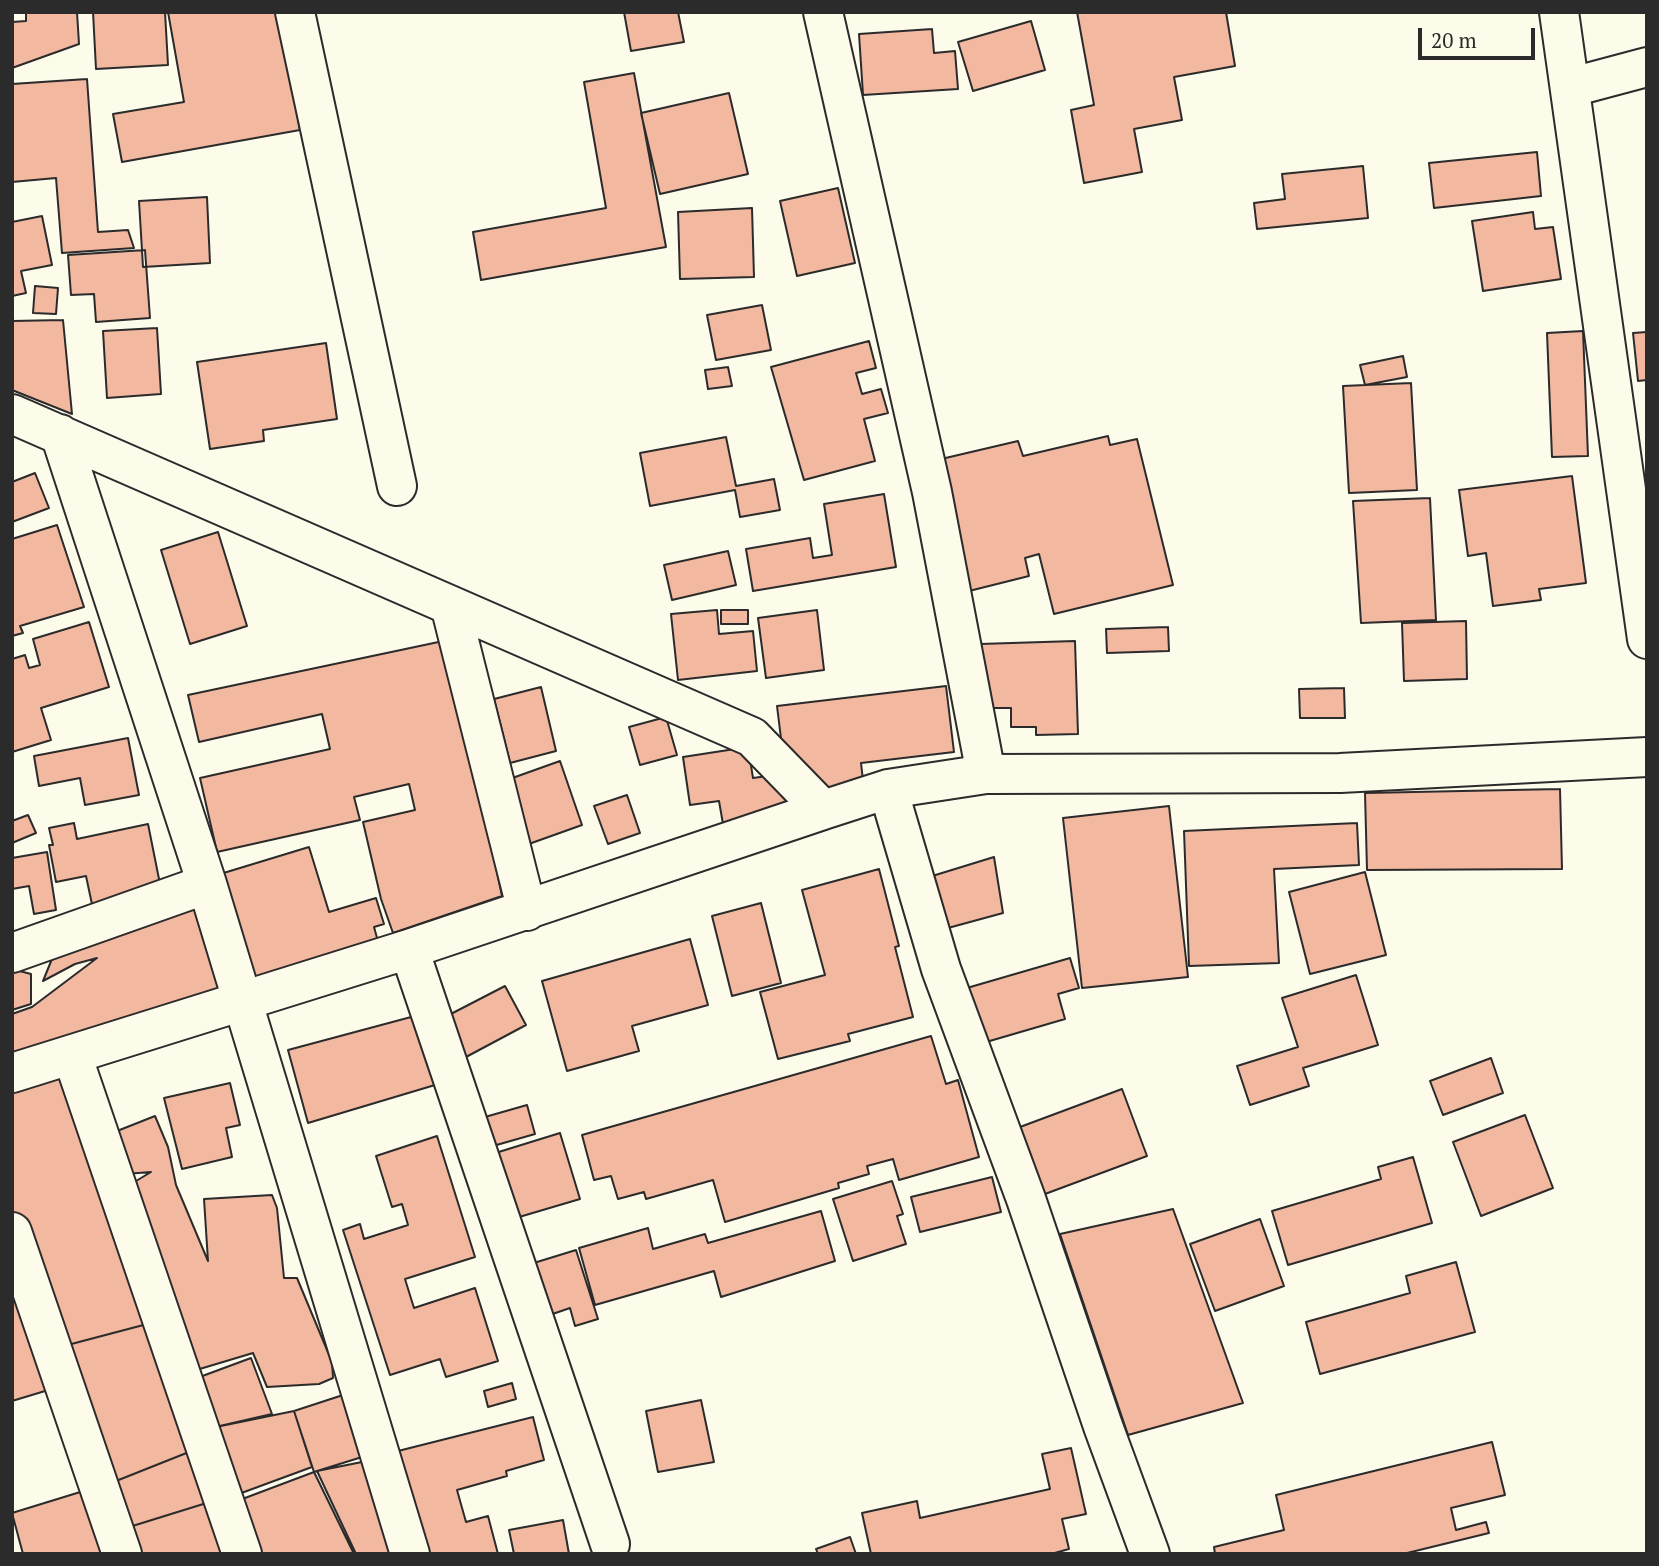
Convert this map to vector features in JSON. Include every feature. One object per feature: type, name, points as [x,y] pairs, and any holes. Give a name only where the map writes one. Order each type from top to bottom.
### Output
[{"type":"street","points":[[295,12],[397,486]]},
{"type":"street","points":[[823,12],[932,492],[986,774]]},
{"type":"street","points":[[1559,12],[1572,87],[1647,639]]},
{"type":"street","points":[[1572,87],[1647,67]]},
{"type":"street","points":[[12,414],[752,737],[823,810]]},
{"type":"street","points":[[60,434],[207,884],[410,1554]]},
{"type":"street","points":[[450,605],[527,911]]},
{"type":"street","points":[[12,1073],[527,911],[888,789],[986,774],[1340,772],[1647,757]]},
{"type":"street","points":[[888,789],[941,970],[1026,1199],[1103,1426],[1150,1554]]},
{"type":"street","points":[[12,953],[207,884]]},
{"type":"street","points":[[409,949],[610,1544]]},
{"type":"street","points":[[72,1055],[242,1554]]},
{"type":"street","points":[[12,1232],[121,1554]]},
{"type":"building","points":[[26,12],[77,12],[79,44],[12,68],[12,22],[26,21]]},
{"type":"building","points":[[93,12],[165,12],[168,65],[96,69]]},
{"type":"building","points":[[168,12],[278,12],[300,130],[122,162],[113,114],[184,102]]},
{"type":"building","points":[[624,12],[678,12],[684,42],[631,51]]},
{"type":"building","points":[[1077,12],[1226,12],[1235,66],[1174,77],[1182,120],[1134,129],[1142,172],[1084,183],[1071,110],[1094,105]]},
{"type":"building","points":[[1031,21],[1045,70],[973,91],[958,42]]},
{"type":"building","points":[[932,29],[934,53],[955,51],[958,89],[863,95],[859,34]]},
{"type":"building","points":[[634,73],[666,247],[481,280],[473,232],[606,208],[584,82]]},
{"type":"building","points":[[87,79],[98,232],[128,230],[134,248],[62,253],[56,178],[12,182],[12,84]]},
{"type":"building","points":[[729,93],[748,174],[660,194],[641,113]]},
{"type":"building","points":[[1537,152],[1541,196],[1434,208],[1429,163]]},
{"type":"building","points":[[1363,166],[1368,218],[1257,229],[1254,203],[1285,199],[1282,174]]},
{"type":"building","points":[[838,188],[855,263],[797,276],[780,201]]},
{"type":"building","points":[[207,197],[210,263],[143,267],[139,201]]},
{"type":"building","points":[[752,208],[754,277],[680,279],[678,212]]},
{"type":"building","points":[[1533,212],[1535,229],[1553,227],[1561,279],[1483,291],[1472,221]]},
{"type":"building","points":[[42,216],[52,265],[21,271],[26,293],[12,296],[12,222]]},
{"type":"building","points":[[145,250],[150,318],[96,322],[94,294],[71,295],[68,255]]},
{"type":"building","points":[[35,286],[58,288],[56,314],[33,313]]},
{"type":"building","points":[[762,305],[771,350],[716,360],[707,315]]},
{"type":"building","points":[[63,320],[72,414],[12,390],[12,321]]},
{"type":"building","points":[[157,328],[161,394],[107,398],[103,331]]},
{"type":"building","points":[[1583,331],[1588,456],[1552,457],[1547,333]]},
{"type":"building","points":[[1647,332],[1647,380],[1638,381],[1633,333]]},
{"type":"building","points":[[869,341],[876,368],[856,373],[862,394],[881,389],[888,413],[864,419],[875,461],[804,480],[771,367]]},
{"type":"building","points":[[326,343],[337,419],[263,430],[264,441],[210,449],[197,362]]},
{"type":"building","points":[[1403,356],[1407,377],[1365,385],[1360,365]]},
{"type":"building","points":[[728,367],[732,386],[708,389],[705,370]]},
{"type":"building","points":[[1411,383],[1417,490],[1349,493],[1343,386]]},
{"type":"building","points":[[1108,436],[1110,445],[1137,439],[1173,585],[1054,614],[1039,554],[1025,558],[1029,576],[969,591],[937,460],[1018,441],[1023,456]]},
{"type":"building","points":[[726,437],[736,486],[774,479],[780,510],[740,517],[735,490],[650,506],[640,453]]},
{"type":"building","points":[[35,473],[49,508],[12,522],[12,482]]},
{"type":"building","points":[[1572,476],[1586,583],[1539,589],[1541,600],[1493,606],[1486,553],[1468,556],[1459,490]]},
{"type":"building","points":[[884,494],[896,567],[753,591],[746,549],[810,538],[813,558],[832,555],[824,504]]},
{"type":"building","points":[[1430,498],[1436,620],[1361,623],[1353,501]]},
{"type":"building","points":[[57,525],[84,607],[20,626],[23,633],[12,636],[12,539]]},
{"type":"building","points":[[218,532],[247,626],[190,644],[161,550]]},
{"type":"building","points":[[728,551],[736,585],[672,600],[664,565]]},
{"type":"building","points":[[717,610],[719,634],[753,631],[757,671],[678,680],[671,614]]},
{"type":"building","points":[[721,610],[748,610],[748,624],[721,624]]},
{"type":"building","points":[[817,610],[824,670],[766,678],[758,618]]},
{"type":"building","points":[[1466,621],[1467,679],[1404,681],[1402,623]]},
{"type":"building","points":[[89,622],[109,687],[41,708],[51,740],[12,752],[12,659],[25,655],[29,668],[40,665],[33,639]]},
{"type":"building","points":[[1168,627],[1169,651],[1107,653],[1106,629]]},
{"type":"building","points":[[448,640],[502,896],[393,933],[381,899],[363,822],[415,810],[409,784],[354,797],[360,820],[217,852],[200,778],[330,749],[322,714],[199,742],[188,695]]},
{"type":"building","points":[[1075,641],[1078,734],[1036,735],[1036,727],[1011,727],[1011,708],[982,708],[980,644]]},
{"type":"building","points":[[946,686],[954,752],[861,763],[864,789],[812,795],[809,767],[785,771],[777,706]]},
{"type":"building","points":[[541,687],[556,751],[510,763],[494,699]]},
{"type":"building","points":[[1344,688],[1345,718],[1300,718],[1299,689]]},
{"type":"building","points":[[666,717],[677,755],[640,765],[629,727]]},
{"type":"building","points":[[128,738],[139,795],[85,805],[80,778],[39,786],[34,756]]},
{"type":"building","points":[[748,747],[753,778],[782,774],[788,814],[723,824],[719,801],[690,805],[683,757]]},
{"type":"building","points":[[560,761],[582,825],[526,845],[504,781]]},
{"type":"building","points":[[1560,789],[1562,869],[1367,870],[1365,793]]},
{"type":"building","points":[[627,795],[640,833],[608,844],[594,806]]},
{"type":"building","points":[[1169,806],[1188,977],[1082,988],[1063,818]]},
{"type":"building","points":[[28,815],[36,833],[12,843],[12,821]]},
{"type":"building","points":[[74,823],[77,839],[148,824],[162,894],[93,909],[86,876],[56,882],[49,845],[53,845],[49,828]]},
{"type":"building","points":[[1357,823],[1359,865],[1274,869],[1279,963],[1189,966],[1184,831]]},
{"type":"building","points":[[309,847],[329,912],[376,898],[384,924],[374,927],[379,945],[249,981],[217,875]]},
{"type":"building","points":[[47,852],[56,910],[34,914],[29,886],[12,889],[12,858]]},
{"type":"building","points":[[994,857],[1003,913],[948,928],[929,877]]},
{"type":"building","points":[[879,869],[899,946],[895,947],[913,1017],[848,1034],[850,1041],[778,1059],[760,992],[825,975],[802,890]]},
{"type":"building","points":[[1365,872],[1386,955],[1310,974],[1289,892]]},
{"type":"building","points":[[196,903],[226,996],[12,1062],[12,1014],[32,1007],[97,958],[75,964],[43,981],[54,954]]},
{"type":"building","points":[[761,903],[781,983],[732,996],[712,916]]},
{"type":"building","points":[[690,939],[708,1005],[632,1026],[639,1051],[567,1071],[542,981]]},
{"type":"building","points":[[1070,958],[1079,988],[1058,994],[1065,1019],[976,1045],[960,990]]},
{"type":"building","points":[[12,969],[31,974],[31,1004],[12,1010]]},
{"type":"building","points":[[1356,975],[1378,1045],[1303,1068],[1309,1086],[1250,1105],[1237,1066],[1298,1047],[1282,998]]},
{"type":"building","points":[[505,986],[526,1025],[466,1057],[445,1017]]},
{"type":"building","points":[[426,1013],[445,1082],[308,1123],[288,1050]]},
{"type":"building","points":[[931,1036],[946,1084],[958,1080],[979,1157],[899,1180],[893,1159],[867,1166],[869,1174],[838,1183],[839,1188],[725,1222],[713,1180],[646,1199],[644,1192],[618,1199],[611,1176],[594,1180],[582,1135]]},
{"type":"building","points":[[1491,1058],[1503,1093],[1443,1115],[1430,1081]]},
{"type":"building","points":[[63,1070],[151,1323],[60,1347],[12,1211],[12,1085]]},
{"type":"building","points":[[230,1083],[240,1125],[226,1128],[232,1157],[182,1169],[164,1098]]},
{"type":"building","points":[[1122,1089],[1147,1156],[1045,1194],[1020,1127]]},
{"type":"building","points":[[527,1105],[535,1134],[486,1148],[478,1119]]},
{"type":"building","points":[[1525,1115],[1553,1188],[1481,1216],[1453,1142]]},
{"type":"building","points":[[155,1116],[168,1147],[176,1185],[208,1261],[204,1199],[272,1195],[277,1208],[284,1278],[297,1278],[332,1362],[333,1378],[319,1384],[267,1387],[253,1353],[193,1371],[126,1187],[151,1172],[125,1174],[112,1133]]},
{"type":"building","points":[[560,1133],[580,1199],[509,1220],[489,1155]]},
{"type":"building","points":[[437,1136],[475,1257],[405,1279],[414,1308],[475,1288],[498,1361],[446,1377],[440,1359],[390,1375],[343,1230],[360,1224],[364,1239],[408,1225],[402,1204],[392,1207],[376,1156]]},
{"type":"building","points":[[1413,1157],[1432,1223],[1288,1265],[1272,1211],[1381,1179],[1378,1167]]},
{"type":"building","points":[[992,1177],[1001,1212],[920,1232],[911,1197]]},
{"type":"building","points":[[892,1181],[903,1214],[897,1216],[906,1244],[853,1261],[833,1199]]},
{"type":"building","points":[[1173,1209],[1243,1403],[1128,1435],[1060,1234]]},
{"type":"building","points":[[821,1211],[835,1261],[721,1297],[714,1271],[595,1305],[579,1248],[648,1228],[653,1249],[705,1234],[708,1243]]},
{"type":"building","points":[[1260,1219],[1284,1286],[1215,1311],[1190,1244]]},
{"type":"building","points":[[576,1250],[598,1319],[575,1326],[570,1308],[541,1318],[524,1266]]},
{"type":"building","points":[[12,1259],[55,1388],[12,1401]]},
{"type":"building","points":[[1456,1262],[1475,1332],[1320,1374],[1306,1322],[1410,1293],[1406,1276]]},
{"type":"building","points":[[151,1323],[194,1450],[111,1483],[60,1347]]},
{"type":"building","points":[[251,1358],[272,1414],[211,1428],[197,1378]]},
{"type":"building","points":[[512,1383],[516,1399],[488,1407],[484,1391]]},
{"type":"building","points":[[343,1395],[362,1457],[314,1472],[294,1411]]},
{"type":"building","points":[[701,1400],[714,1462],[658,1472],[646,1411]]},
{"type":"building","points":[[294,1411],[312,1467],[236,1495],[211,1428]]},
{"type":"building","points":[[533,1417],[544,1460],[506,1471],[507,1476],[457,1490],[466,1522],[488,1516],[498,1554],[418,1554],[390,1453]]},
{"type":"building","points":[[1492,1442],[1505,1495],[1451,1508],[1456,1530],[1486,1522],[1489,1533],[1403,1554],[1215,1554],[1214,1547],[1284,1530],[1276,1495]]},
{"type":"building","points":[[1071,1448],[1086,1514],[1062,1519],[1069,1549],[1051,1554],[871,1554],[862,1513],[917,1501],[920,1518],[1050,1489],[1042,1454]]},
{"type":"building","points":[[194,1450],[213,1501],[126,1528],[111,1483]]},
{"type":"building","points":[[362,1462],[398,1554],[356,1554],[317,1471]]},
{"type":"building","points":[[314,1472],[354,1554],[255,1554],[237,1501]]},
{"type":"building","points":[[90,1489],[109,1554],[23,1554],[12,1513]]},
{"type":"building","points":[[213,1501],[230,1554],[136,1554],[126,1528]]},
{"type":"building","points":[[563,1520],[569,1554],[514,1554],[509,1530]]},
{"type":"building","points":[[850,1537],[856,1554],[818,1554],[816,1549]]}]
